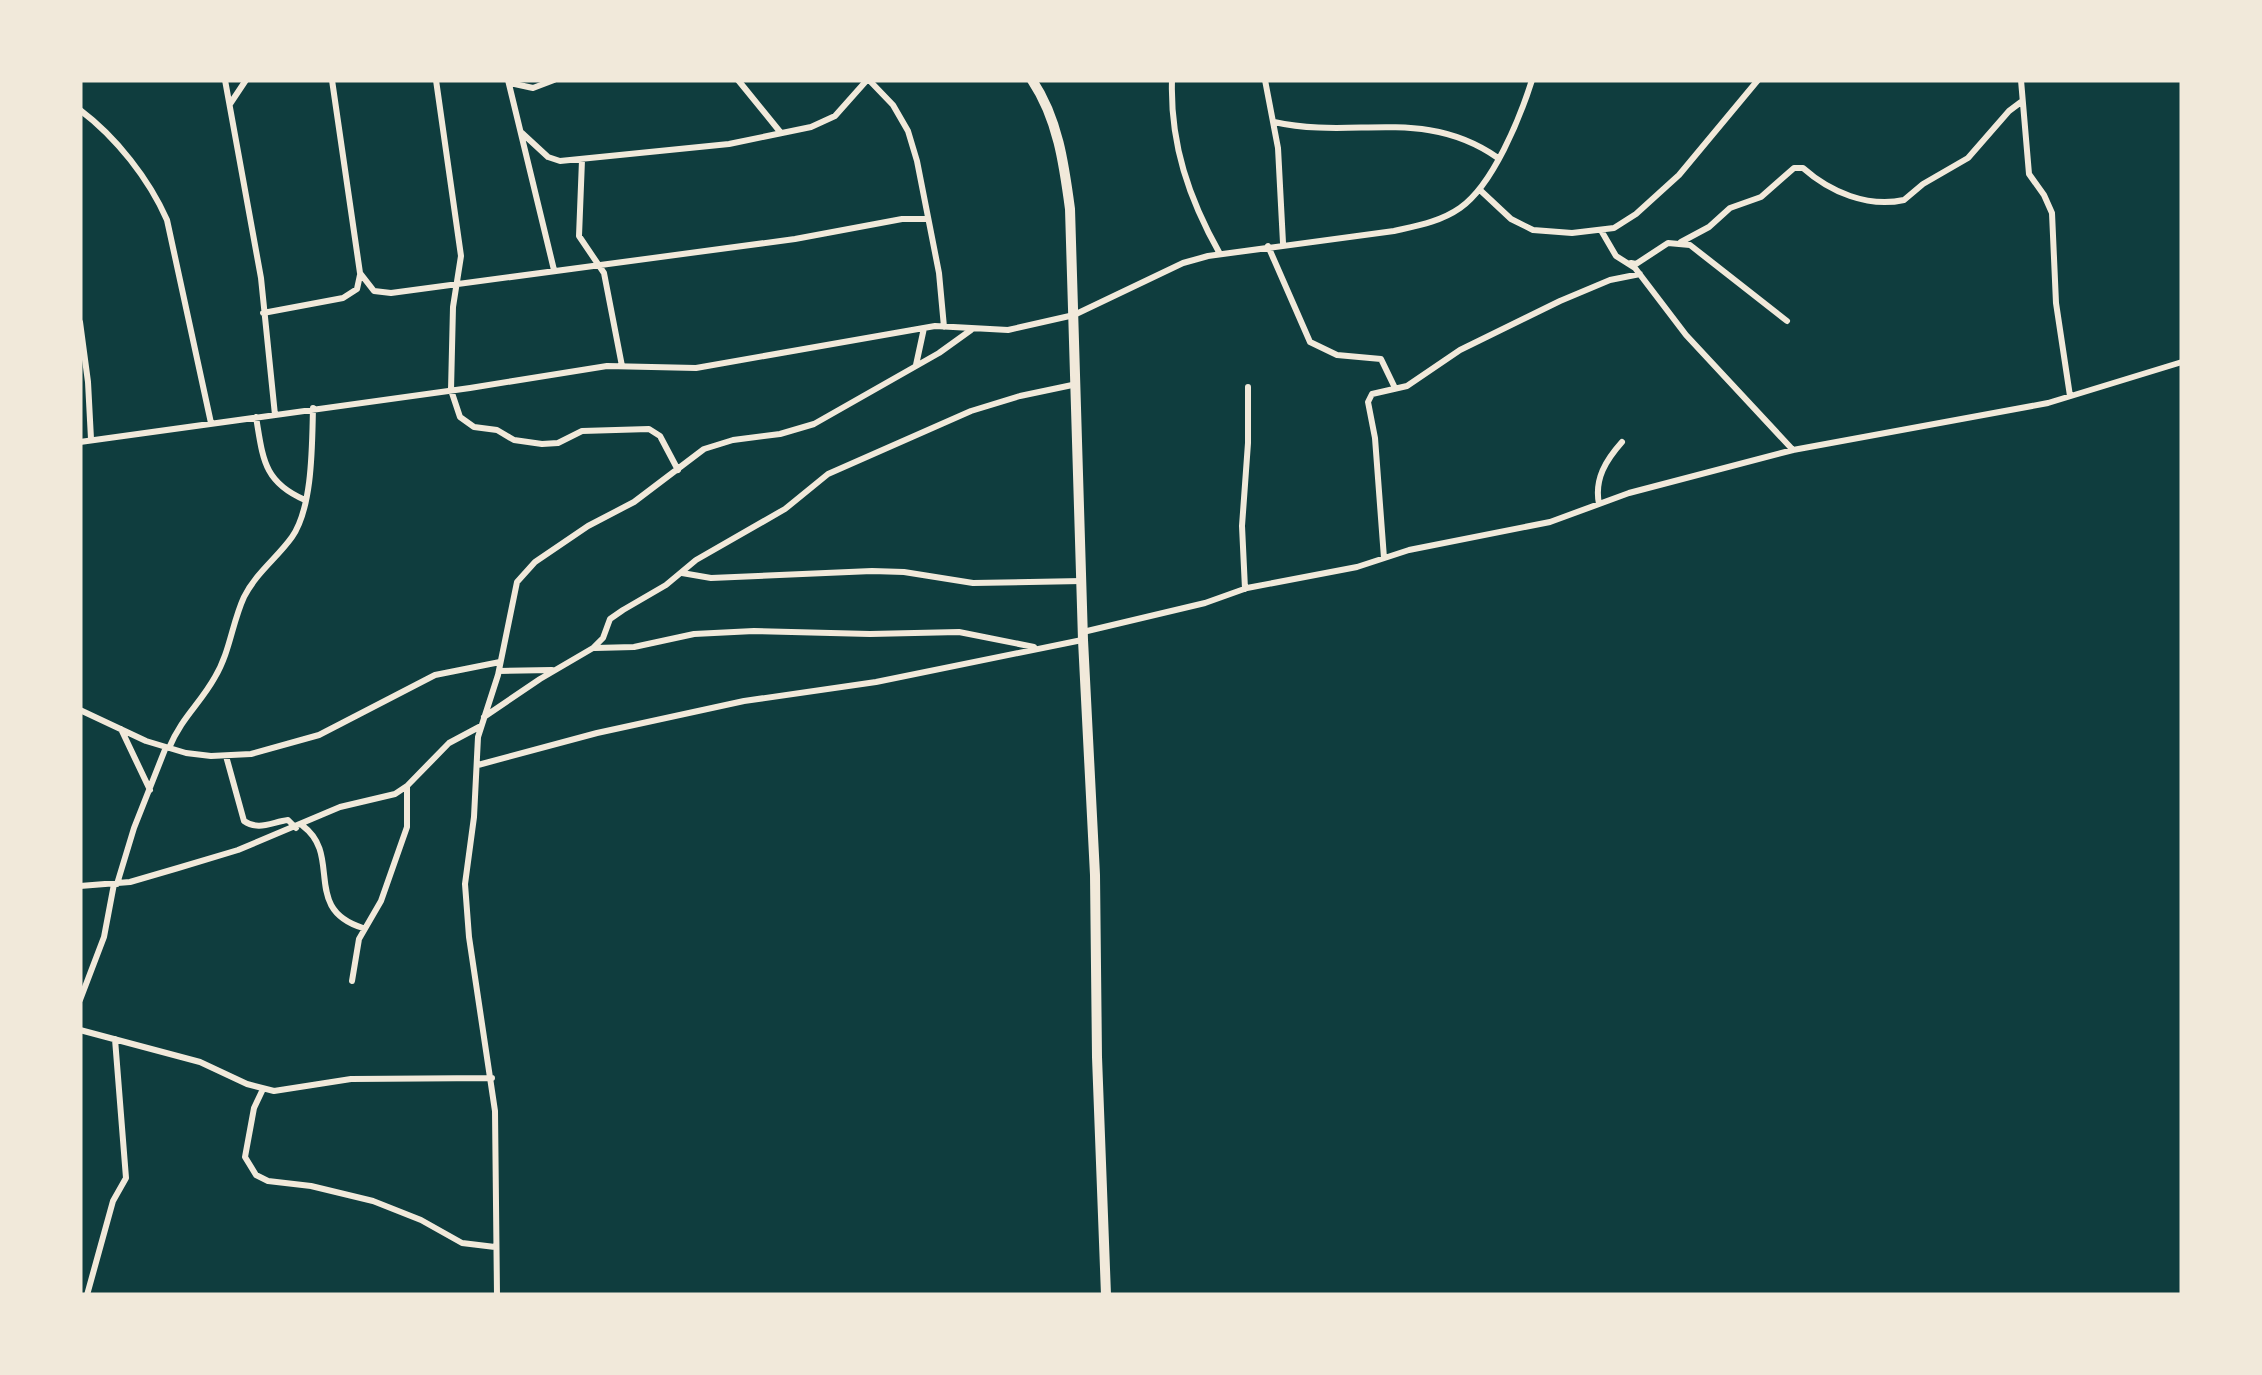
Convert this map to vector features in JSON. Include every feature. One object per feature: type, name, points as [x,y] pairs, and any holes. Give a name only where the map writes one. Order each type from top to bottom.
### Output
[{"type":"main road","points":[[1032,80],[1055,127],[1064,162],[1074,315],[1106,1295]]},
{"type":"street","points":[[225,80],[263,300],[275,415]]},
{"type":"street","points":[[229,106],[246,80]]},
{"type":"street","points":[[263,313],[353,294],[360,282],[332,80]]},
{"type":"street","points":[[436,80],[460,256],[451,390],[464,422],[497,430],[514,440],[550,444],[582,431],[655,431],[678,470]]},
{"type":"street","points":[[508,81],[532,88],[554,80]]},
{"type":"street","points":[[738,80],[781,134]]},
{"type":"street","points":[[522,133],[548,157],[560,161],[729,144],[830,120],[868,80],[894,105],[908,131],[939,273],[944,327]]},
{"type":"street","points":[[1172,80],[1173,129],[1179,158],[1195,208],[1220,254]]},
{"type":"street","points":[[1265,80],[1278,148],[1283,243]]},
{"type":"street","points":[[80,442],[584,368],[696,368],[924,328],[1008,330],[1074,315],[1183,262],[1283,243],[1367,235],[1424,224],[1459,209],[1480,190],[1532,80]]},
{"type":"street","points":[[1480,190],[1511,219],[1533,230],[1614,228],[1636,214],[1679,175],[1758,80]]},
{"type":"street","points":[[2021,80],[2029,174],[2052,213],[2056,303],[2070,396]]},
{"type":"street","points":[[508,81],[554,270]]},
{"type":"street","points":[[1625,263],[1636,264],[1662,246],[1682,242],[1710,227],[1730,208],[1761,198],[1794,168],[1803,168],[1819,183],[1866,201],[1904,200],[1968,158],[2009,110],[2021,102]]},
{"type":"street","points":[[80,110],[114,141],[160,203],[211,423]]},
{"type":"street","points":[[1274,122],[1308,128],[1434,129],[1475,142],[1498,158]]},
{"type":"street","points":[[582,160],[579,236],[607,282],[622,366]]},
{"type":"street","points":[[360,274],[374,291],[391,293],[779,241],[902,219],[928,220]]},
{"type":"street","points":[[1601,231],[1610,248],[1640,274],[1686,335],[1794,450]]},
{"type":"street","points":[[1682,242],[1787,321]]},
{"type":"street","points":[[1268,246],[1310,342],[1338,355],[1381,359],[1396,388]]},
{"type":"street","points":[[607,282],[620,260]]},
{"type":"street","points":[[1384,558],[1375,438],[1368,402],[1374,392],[1407,386],[1460,350],[1550,306],[1610,280],[1640,274]]},
{"type":"street","points":[[263,300],[280,308]]},
{"type":"street","points":[[80,322],[91,440]]},
{"type":"street","points":[[916,364],[924,328]]},
{"type":"street","points":[[497,1295],[492,1078],[469,937],[466,884],[482,722],[510,627],[514,594],[524,572],[588,526],[634,502],[693,456],[716,444],[790,432],[814,424],[939,353],[972,329]]},
{"type":"street","points":[[478,765],[744,700],[876,682],[1036,648],[1205,604],[1245,589],[1550,522],[1629,493],[1794,450],[2025,408],[2182,362]]},
{"type":"street","points":[[80,886],[115,884],[238,850],[334,810],[394,794],[407,786],[433,756],[556,669],[593,648],[605,634],[610,619],[785,508],[828,474],[984,406],[1078,384]]},
{"type":"street","points":[[1245,589],[1242,509],[1248,387]]},
{"type":"street","points":[[81,996],[104,937],[115,884],[134,828],[168,748],[189,710],[217,674],[251,586],[293,536],[305,500],[313,408]]},
{"type":"street","points":[[256,417],[271,478],[305,500]]},
{"type":"street","points":[[1599,504],[1600,476],[1622,442]]},
{"type":"street","points":[[681,572],[710,578],[872,570],[973,584],[1082,582]]},
{"type":"street","points":[[593,648],[634,647],[694,634],[754,631],[959,632],[1036,648]]},
{"type":"street","points":[[80,710],[168,748],[199,755],[251,754],[318,735],[435,676],[499,666],[556,669]]},
{"type":"street","points":[[120,728],[151,792]]},
{"type":"street","points":[[226,756],[244,821],[252,826],[288,820],[309,831],[319,849],[328,902],[346,922],[364,928]]},
{"type":"street","points":[[352,982],[358,938],[380,900],[406,827],[407,786]]},
{"type":"street","points":[[80,1030],[200,1062],[263,1089],[289,1090],[370,1078],[492,1078]]},
{"type":"street","points":[[86,1295],[127,1167],[114,1039]]},
{"type":"street","points":[[263,1089],[254,1108],[245,1158],[256,1175],[268,1181],[311,1186],[373,1201],[421,1220],[462,1243],[495,1247]]}]
